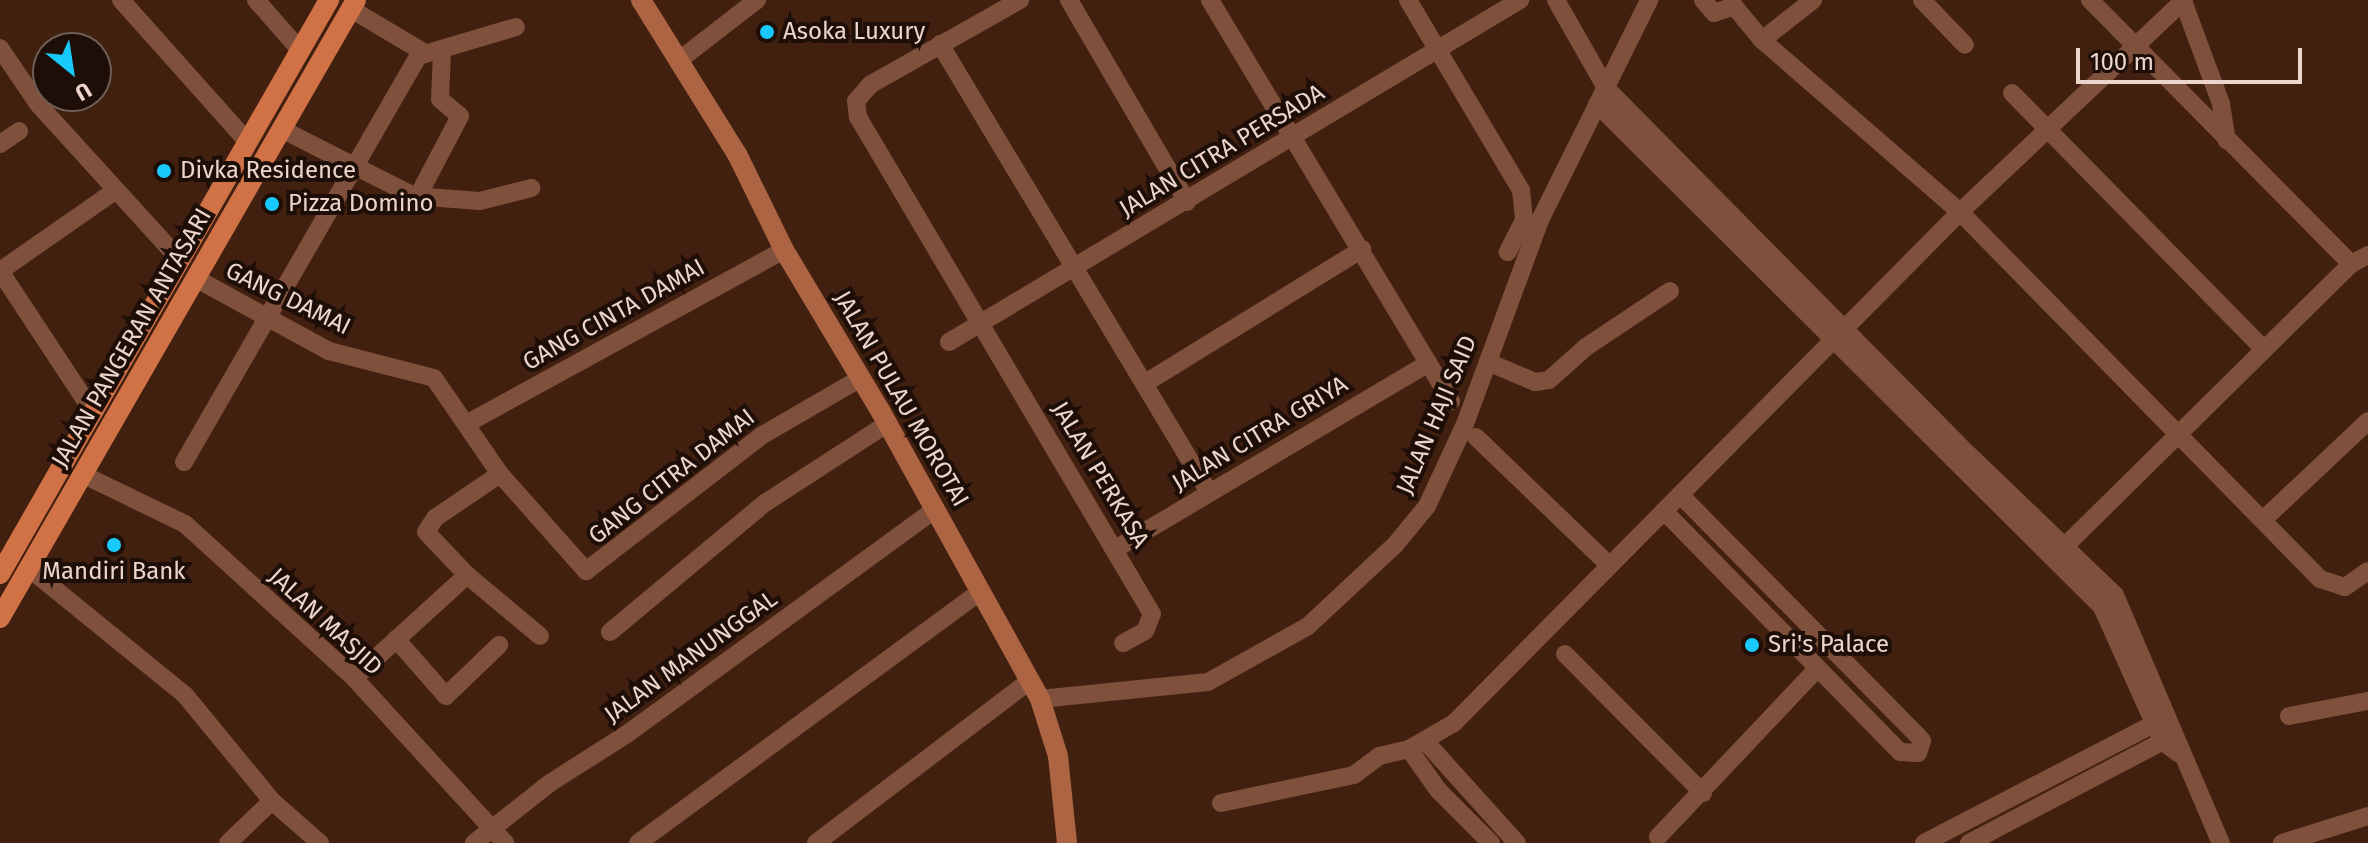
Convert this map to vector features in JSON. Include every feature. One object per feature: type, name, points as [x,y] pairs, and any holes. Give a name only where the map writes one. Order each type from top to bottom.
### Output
[{"type":"main road","name":"JALAN PANGERAN ANTASARI","points":[[0,574],[329,0]]},
{"type":"main road","name":"JALAN PANGERAN ANTASARI","points":[[0,618],[354,5]]},
{"type":"street","points":[[121,0],[248,142]]},
{"type":"street","points":[[256,0],[300,50]]},
{"type":"street","name":"JALAN PULAU MOROTAI","points":[[641,0],[737,154],[784,250],[888,423],[1034,690],[1058,756],[1067,843]]},
{"type":"street","points":[[678,61],[757,0]]},
{"type":"street","points":[[1020,0],[940,44],[1147,382],[1209,492]]},
{"type":"street","points":[[1069,0],[1187,202]]},
{"type":"street","points":[[1210,0],[1451,401]]},
{"type":"street","points":[[1408,0],[1524,198],[1524,220],[1508,252]]},
{"type":"street","name":"JALAN CITRA PERSADA","points":[[949,342],[1520,0]]},
{"type":"street","points":[[1556,0],[1609,83],[1840,335],[2053,560],[2102,607],[2179,754],[2221,843]]},
{"type":"street","name":"JALAN HAJI SAID","points":[[1034,690],[1208,682],[1308,626],[1375,565],[1427,506],[1488,362],[1540,220],[1649,0]]},
{"type":"street","points":[[1703,0],[1714,13],[1734,6],[1762,40],[1960,212],[2320,579],[2345,587],[2368,571]]},
{"type":"street","points":[[1762,40],[1813,0]]},
{"type":"street","points":[[1922,0],[1965,45]]},
{"type":"street","points":[[2090,0],[2131,45],[2351,264]]},
{"type":"street","points":[[1221,803],[1354,775],[1379,756],[1417,745],[1454,723],[1960,212],[2131,45],[2183,0],[2221,104],[2227,141]]},
{"type":"street","points":[[354,5],[433,52]]},
{"type":"street","points":[[184,462],[358,165],[433,52],[516,27]]},
{"type":"street","name":"JALAN PERKASA","points":[[940,44],[870,85],[858,95],[856,106],[981,324],[1117,548],[1152,614],[1145,631],[1123,643]]},
{"type":"street","points":[[0,48],[38,104],[180,260]]},
{"type":"street","points":[[418,196],[460,116],[440,99],[433,52]]},
{"type":"street","points":[[2012,93],[2264,349]]},
{"type":"street","points":[[1597,104],[2115,595],[2161,720]]},
{"type":"street","points":[[281,129],[418,196],[480,201],[531,188]]},
{"type":"street","points":[[0,144],[19,131]]},
{"type":"street","points":[[93,412],[0,271],[116,190]]},
{"type":"street","points":[[1147,382],[1362,249]]},
{"type":"street","name":"GANG CINTA DAMAI","points":[[468,423],[784,250]]},
{"type":"street","points":[[2053,560],[2178,431],[2351,264],[2368,255]]},
{"type":"street","name":"GANG DAMAI","points":[[195,278],[268,321],[329,351],[426,373],[468,423],[500,474]]},
{"type":"street","points":[[1488,362],[1535,382],[1549,380],[1586,347],[1670,291]]},
{"type":"street","name":"JALAN CITRA GRIYA","points":[[1117,548],[1428,363]]},
{"type":"street","name":"GANG CITRA DAMAI","points":[[500,474],[590,571],[740,451],[859,379]]},
{"type":"street","points":[[2263,520],[2368,421]]},
{"type":"street","points":[[610,632],[765,503],[888,423]]},
{"type":"street","points":[[1476,437],[1609,565]]},
{"type":"street","points":[[500,474],[435,518],[426,532],[467,575],[540,636]]},
{"type":"street","name":"JALAN MASJID","points":[[84,475],[185,524],[354,678],[493,826],[505,843]]},
{"type":"street","points":[[1664,511],[1900,752],[1918,753],[1918,736],[1680,495]]},
{"type":"street","name":"JALAN MANUNGGAL","points":[[474,843],[493,826],[936,509]]},
{"type":"street","points":[[30,569],[185,695],[272,801],[320,843]]},
{"type":"street","points":[[354,678],[467,575]]},
{"type":"street","points":[[638,843],[980,592]]},
{"type":"street","points":[[396,639],[446,696],[499,645]]},
{"type":"street","points":[[1565,654],[1703,793]]},
{"type":"street","points":[[1658,837],[1703,793],[1817,669]]},
{"type":"street","points":[[816,843],[1034,690]]},
{"type":"street","points":[[2289,716],[2368,701]]},
{"type":"street","points":[[1924,843],[2161,720]]},
{"type":"street","points":[[1969,843],[2170,738]]},
{"type":"street","points":[[1417,745],[1438,790],[1491,843]]},
{"type":"street","points":[[1417,745],[1517,843]]},
{"type":"street","points":[[228,843],[272,801]]},
{"type":"street","points":[[2282,843],[2368,816]]},
{"type":"place","name":"Asoka Luxury","points":[[767,32]]},
{"type":"place","name":"Divka Residence","points":[[164,171]]},
{"type":"place","name":"Pizza Domino","points":[[272,204]]},
{"type":"place","name":"Mandiri Bank","points":[[114,545]]},
{"type":"place","name":"Sri's Palace","points":[[1752,645]]}]
